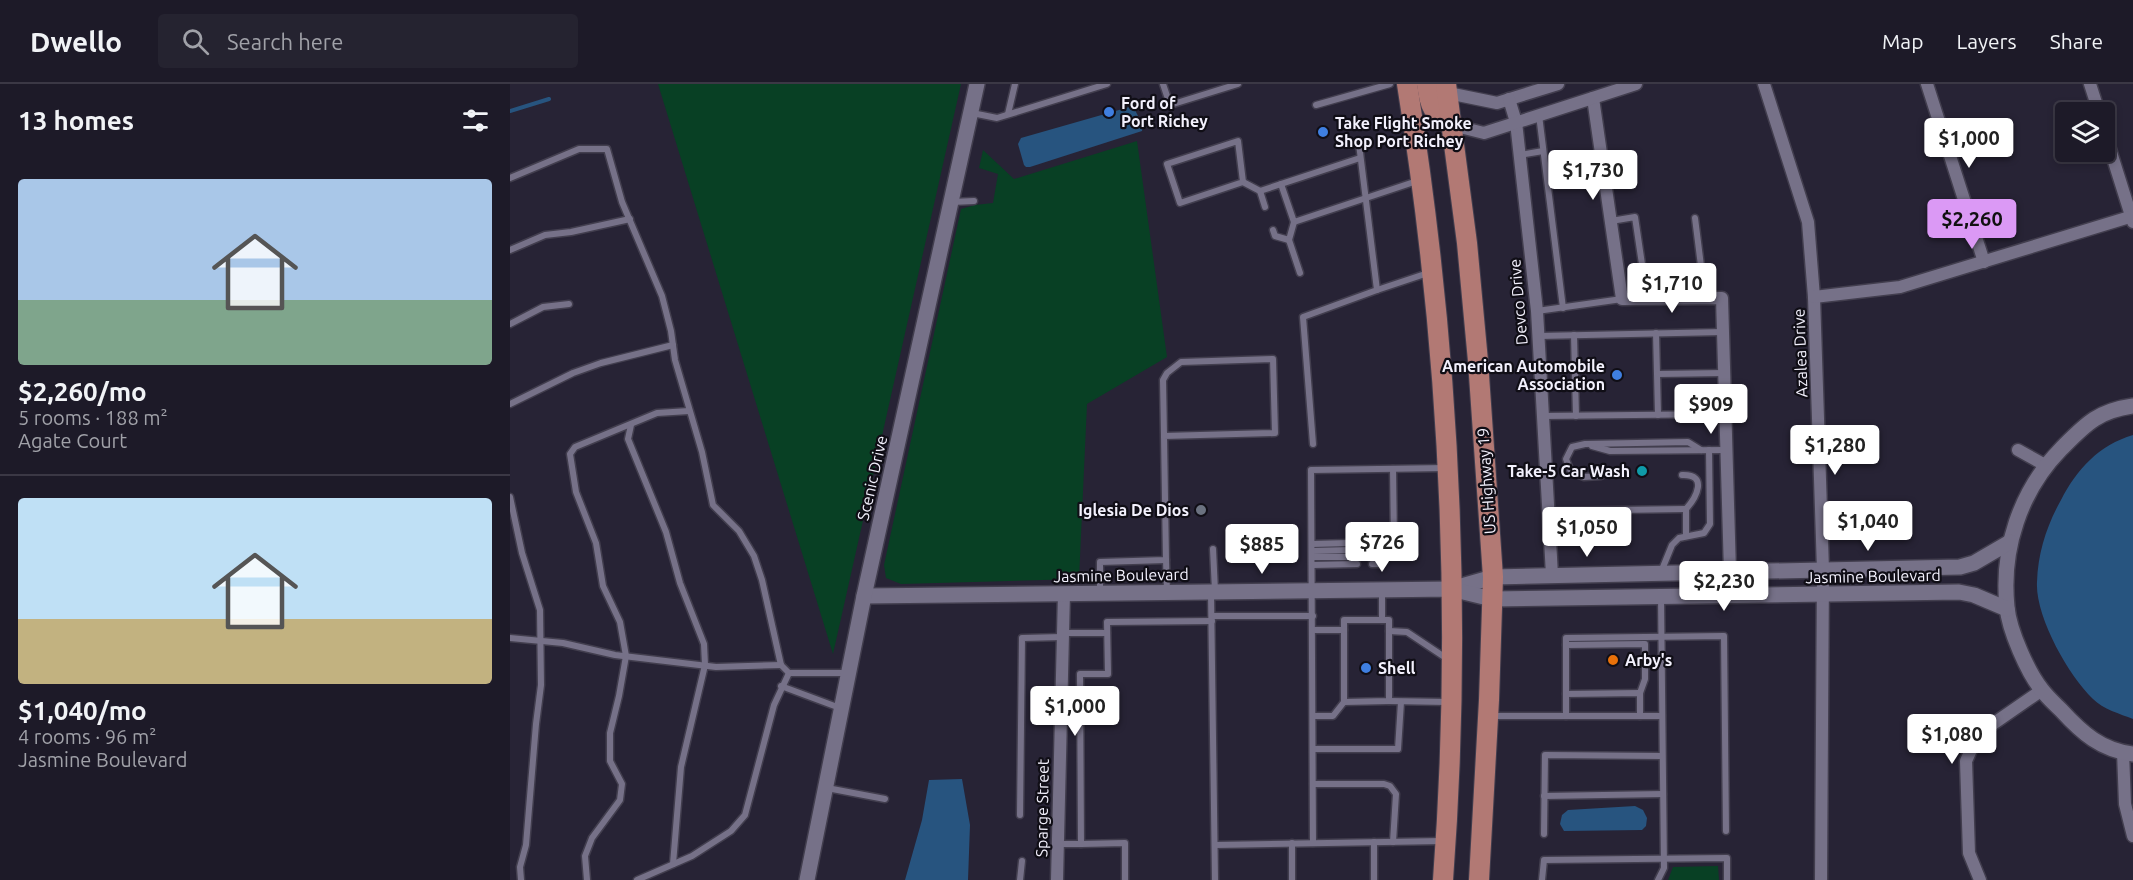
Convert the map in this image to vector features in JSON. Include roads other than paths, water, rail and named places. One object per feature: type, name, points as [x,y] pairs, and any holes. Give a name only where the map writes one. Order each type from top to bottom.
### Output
[{"type":"highway","points":[[1407,84],[1440,356],[1447,468],[1451,589],[1451,702],[1443,880]]},
{"type":"highway","points":[[1427,84],[1435,113],[1452,125]]},
{"type":"highway","name":"US Highway 19","points":[[1447,88],[1472,290],[1493,576],[1479,880]]},
{"type":"street","name":"Scenic Drive","points":[[807,880],[864,596],[977,84]]},
{"type":"street","points":[[1447,88],[1497,103],[1558,84]]},
{"type":"street","points":[[1452,125],[1484,133],[1636,84]]},
{"type":"street","name":"Azalea Drive","points":[[1764,84],[1808,222],[1814,297],[1823,570],[1821,880]]},
{"type":"street","points":[[1927,84],[1984,262]]},
{"type":"street","points":[[2090,84],[2096,102]]},
{"type":"street","points":[[1593,98],[1622,299],[1722,298],[1730,572]]},
{"type":"street","name":"Devco Drive","points":[[1509,99],[1516,123],[1537,311],[1552,575]]},
{"type":"street","points":[[1814,297],[1900,287],[2133,218],[2115,162]]},
{"type":"street","points":[[2133,406],[2116,408],[2088,422],[2045,465],[2016,520],[2010,542],[2007,609],[2019,648],[2042,690],[2081,732],[2101,745],[2128,753],[2125,804],[2133,836]]},
{"type":"street","points":[[2018,450],[2045,465]]},
{"type":"street","name":"Jasmine Boulevard","points":[[1451,589],[1493,576],[1960,567],[1974,563],[2010,542]]},
{"type":"street","points":[[1660,573],[1661,597]]},
{"type":"street","name":"Jasmine Boulevard","points":[[864,596],[1451,589],[1492,599],[1959,592],[1974,595],[2007,609]]},
{"type":"street","name":"Sparge Street","points":[[1057,880],[1064,593]]},
{"type":"street","points":[[1980,880],[1968,853],[1966,761],[1975,741],[1990,726],[2042,690]]},
{"type":"lane","points":[[1008,114],[1015,84]]},
{"type":"lane","points":[[972,113],[997,118],[1093,86],[1107,84]]},
{"type":"lane","points":[[1163,84],[1170,105],[1238,84]]},
{"type":"lane","points":[[1316,105],[1390,84]]},
{"type":"lane","points":[[1539,115],[1563,308]]},
{"type":"lane","points":[[1243,182],[1238,141],[1167,164],[1180,203],[1243,182],[1260,191],[1265,207]]},
{"type":"lane","points":[[1359,144],[1377,290]]},
{"type":"lane","points":[[510,178],[579,149],[607,149],[622,202],[662,296],[689,411],[702,452],[713,505],[739,531],[754,556],[762,580],[781,665],[789,673],[849,674]]},
{"type":"lane","points":[[1520,155],[1544,151]]},
{"type":"lane","points":[[1260,191],[1360,158]]},
{"type":"lane","points":[[1294,222],[1420,180]]},
{"type":"lane","points":[[1281,184],[1294,222],[1289,240],[1300,273]]},
{"type":"lane","points":[[952,202],[974,201]]},
{"type":"lane","points":[[1611,221],[1635,217],[1647,299]]},
{"type":"lane","points":[[1695,218],[1706,298]]},
{"type":"lane","points":[[510,250],[545,235],[571,232],[630,219]]},
{"type":"lane","points":[[1273,230],[1275,236],[1289,240]]},
{"type":"lane","points":[[1313,444],[1304,317],[1431,271]]},
{"type":"lane","points":[[1537,311],[1622,299]]},
{"type":"lane","points":[[510,324],[543,308],[569,304]]},
{"type":"lane","points":[[1539,336],[1723,332]]},
{"type":"lane","points":[[1656,333],[1658,415]]},
{"type":"lane","points":[[1574,335],[1576,416]]},
{"type":"lane","points":[[510,404],[601,363],[673,345]]},
{"type":"lane","points":[[1164,436],[1275,433],[1273,359],[1181,362],[1174,366],[1163,380],[1166,560],[1167,592]]},
{"type":"lane","points":[[1658,374],[1724,373]]},
{"type":"lane","points":[[587,880],[585,856],[592,838],[620,800],[622,784],[610,761],[610,732],[626,656],[620,622],[603,586],[596,543],[576,492],[570,454],[575,447],[657,413],[689,411]]},
{"type":"lane","points":[[1543,416],[1725,414]]},
{"type":"lane","points":[[628,439],[631,425]]},
{"type":"lane","points":[[616,431],[628,439],[666,532],[680,583],[704,644],[705,665],[681,766],[673,864]]},
{"type":"lane","points":[[1601,477],[1577,475],[1571,472],[1566,459],[1572,447],[1586,444],[1610,451],[1726,450]]},
{"type":"lane","points":[[1660,573],[1672,545],[1679,538],[1704,533],[1710,524],[1708,450]]},
{"type":"lane","points":[[1313,843],[1311,470],[1447,468]]},
{"type":"lane","points":[[1370,560],[1382,564],[1394,542],[1393,469]]},
{"type":"lane","points":[[1549,511],[1686,509],[1694,501],[1698,484],[1690,475],[1682,475]]},
{"type":"lane","points":[[510,497],[522,553],[540,610],[542,685],[536,724],[526,845],[520,867],[520,880]]},
{"type":"lane","points":[[1686,509],[1686,536]]},
{"type":"lane","points":[[1389,549],[1365,546],[1394,542]]},
{"type":"lane","points":[[1213,549],[1215,880]]},
{"type":"lane","points":[[1312,554],[1352,550],[1312,554]]},
{"type":"lane","points":[[1312,554],[1357,564]]},
{"type":"lane","points":[[1100,593],[1100,562],[1166,560]]},
{"type":"lane","points":[[1382,590],[1382,620]]},
{"type":"lane","points":[[1658,880],[1664,868],[1661,597]]},
{"type":"lane","points":[[1081,844],[1080,674],[1108,674],[1107,622],[1313,616]]},
{"type":"lane","points":[[1313,716],[1333,716],[1344,702],[1344,620],[1389,620],[1389,701]]},
{"type":"lane","points":[[1313,630],[1344,630]]},
{"type":"lane","points":[[1389,631],[1407,632],[1451,661]]},
{"type":"lane","points":[[1020,815],[1022,638],[1107,633]]},
{"type":"lane","points":[[1566,716],[1566,638],[1724,636],[1726,831]]},
{"type":"lane","points":[[510,638],[540,640],[626,656],[716,667],[781,665]]},
{"type":"lane","points":[[1566,645],[1645,644],[1645,679],[1640,693],[1640,716]]},
{"type":"lane","points":[[637,880],[692,856],[731,831],[745,815],[774,705],[789,673]]},
{"type":"lane","points":[[781,686],[842,709]]},
{"type":"lane","points":[[1566,694],[1640,693]]},
{"type":"lane","points":[[1344,702],[1451,702]]},
{"type":"lane","points":[[1313,749],[1398,749],[1401,702]]},
{"type":"lane","points":[[1488,716],[1662,716]]},
{"type":"lane","points":[[1544,834],[1545,755],[1662,756]]},
{"type":"lane","points":[[1313,783],[1390,786],[1396,794],[1393,842]]},
{"type":"lane","points":[[826,788],[885,798]]},
{"type":"lane","points":[[1545,796],[1663,794]]},
{"type":"lane","points":[[1215,844],[1446,841]]},
{"type":"lane","points":[[1374,842],[1374,880]]},
{"type":"lane","points":[[1058,844],[1125,843],[1125,880]]},
{"type":"lane","points":[[1292,843],[1292,880]]},
{"type":"lane","points":[[1542,880],[1544,860],[1663,858],[1727,858],[1727,880]]},
{"type":"lane","points":[[1020,880],[1022,861]]},
{"type":"water","points":[[1133,106],[1143,126],[1142,131],[1030,167],[1024,165],[1018,144],[1021,138]]},
{"type":"water","points":[[2133,435],[2133,719],[2097,703],[2073,675],[2047,628],[2041,611],[2037,582],[2039,560],[2051,519],[2074,478],[2099,452]]},
{"type":"water","points":[[962,779],[970,825],[968,880],[905,880],[922,820],[929,780]]},
{"type":"water","points":[[1635,806],[1643,810],[1647,818],[1646,826],[1642,830],[1564,831],[1560,824],[1562,815],[1568,810]]},
{"type":"waterway","points":[[510,111],[549,99]]},
{"type":"place","name":"Ford of Port Richey","points":[[1109,112]]},
{"type":"place","name":"Take Flight Smoke Shop Port Richey","points":[[1323,132]]},
{"type":"place","name":"American Automobile Association","points":[[1617,375]]},
{"type":"place","name":"Take-5 Car Wash","points":[[1642,471]]},
{"type":"place","name":"Iglesia De Dios","points":[[1201,510]]},
{"type":"place","name":"Arby's","points":[[1613,660]]},
{"type":"place","name":"Shell","points":[[1366,668]]}]
